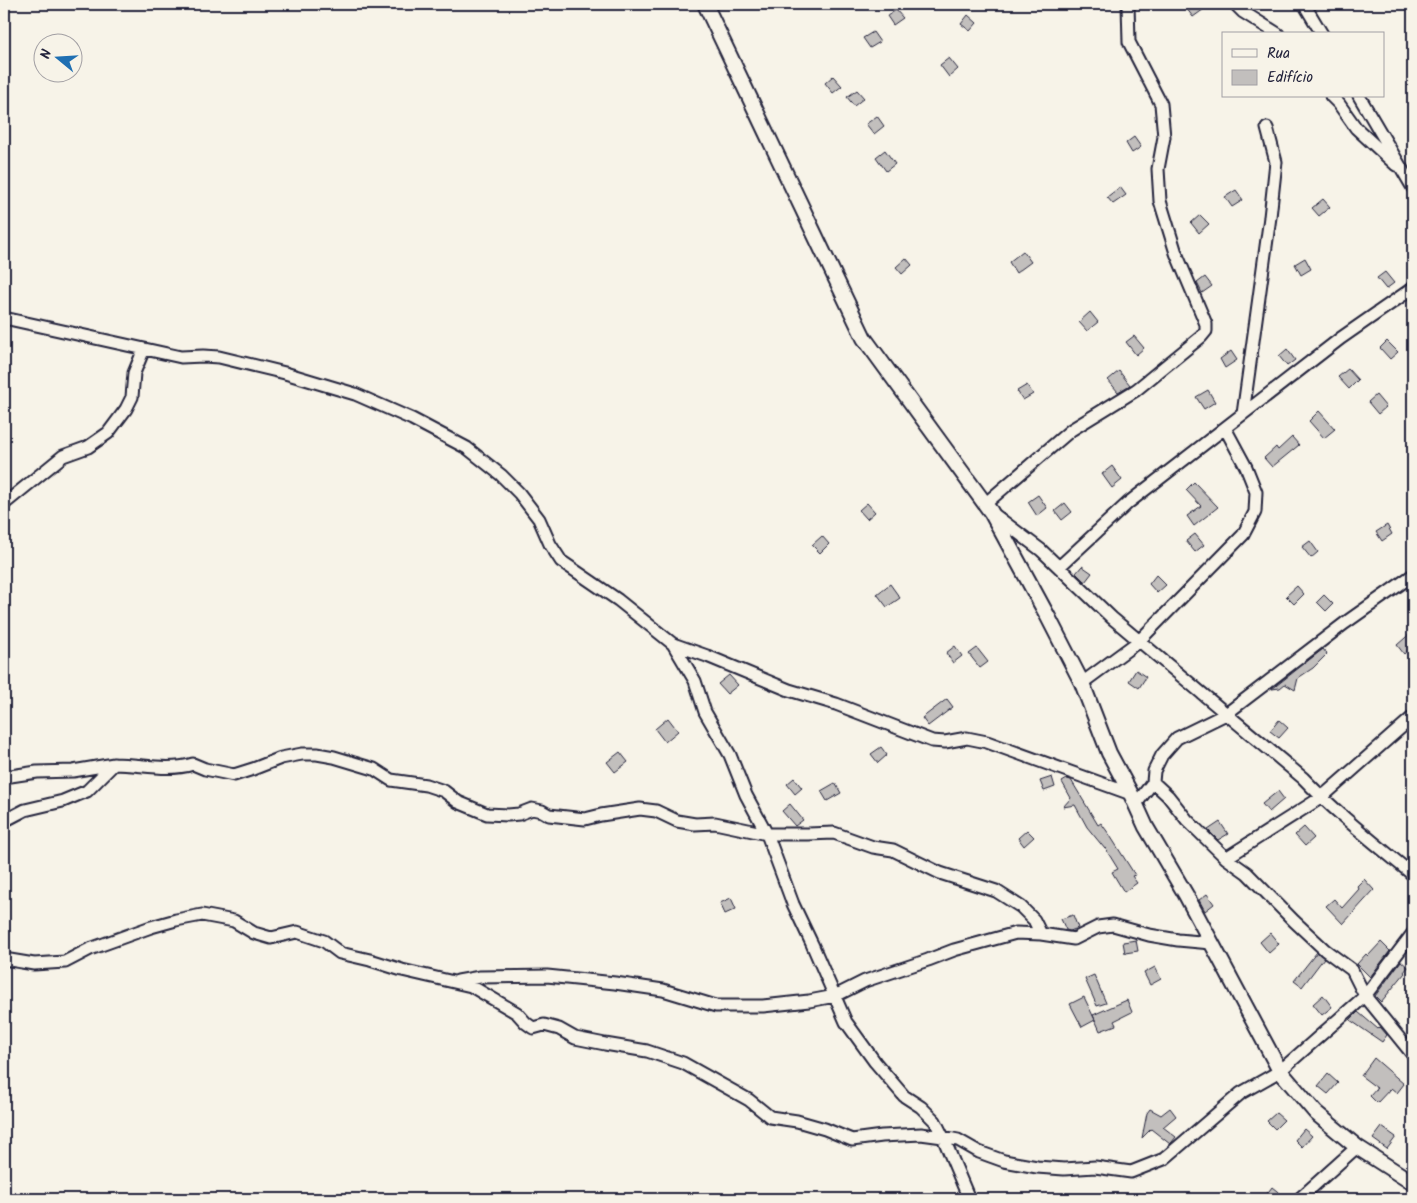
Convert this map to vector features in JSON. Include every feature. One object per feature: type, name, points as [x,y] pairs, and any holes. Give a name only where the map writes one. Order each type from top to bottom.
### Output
[{"type":"street","points":[[705,4],[864,338],[988,508],[1047,614],[1082,683],[1109,753],[1146,827],[1186,895],[1280,1071],[1316,1113],[1357,1147],[1413,1184]]},
{"type":"street","points":[[988,508],[1071,430],[1136,390],[1206,331],[1206,324],[1176,253],[1160,201],[1158,169],[1164,137],[1161,104],[1129,42],[1128,4]]},
{"type":"street","points":[[1235,4],[1243,12],[1275,32]]},
{"type":"street","points":[[1306,5],[1321,32]]},
{"type":"street","points":[[1333,98],[1356,128],[1404,173]]},
{"type":"street","points":[[1360,98],[1413,188]]},
{"type":"street","points":[[1243,414],[1276,162],[1267,128]]},
{"type":"street","points":[[1059,567],[1128,503],[1341,338],[1413,288]]},
{"type":"street","points":[[4,318],[181,357],[219,357],[285,373],[355,394],[412,419],[467,448],[501,475],[519,493],[539,519],[550,544],[561,561],[618,600],[673,644],[790,690],[836,704],[932,741],[945,742],[967,738],[987,742],[1133,799]]},
{"type":"street","points":[[4,504],[63,456],[88,447],[108,433],[126,410],[132,397],[134,373],[144,349]]},
{"type":"street","points":[[1082,683],[1139,641],[1243,535],[1255,512],[1256,492],[1246,467],[1225,428]]},
{"type":"street","points":[[988,508],[1041,550],[1112,618],[1303,778],[1322,797],[1413,875]]},
{"type":"street","points":[[1133,799],[1153,782],[1154,771],[1162,755],[1178,738],[1226,714],[1413,575]]},
{"type":"street","points":[[673,644],[695,681],[705,712],[730,755],[746,795],[767,834],[793,904],[846,1022],[875,1062],[904,1096],[921,1107],[935,1122],[944,1136],[969,1199]]},
{"type":"street","points":[[1226,858],[1322,797],[1413,717]]},
{"type":"street","points":[[4,777],[37,772],[73,771],[114,764],[182,768],[193,764],[205,770],[234,775],[281,758],[302,754],[334,756],[374,770],[391,780],[426,785],[444,791],[458,802],[488,814],[519,814],[532,809],[549,815],[584,819],[600,815],[648,810],[656,811],[677,821],[695,824],[715,823],[767,834],[834,833],[873,847],[893,850],[940,873],[996,891],[1021,907],[1034,920],[1041,934]]},
{"type":"street","points":[[4,821],[25,810],[63,801],[87,791],[114,764]]},
{"type":"street","points":[[1153,782],[1168,796],[1187,820],[1226,858],[1247,873],[1325,950],[1352,970],[1365,996],[1413,1055]]},
{"type":"street","points":[[4,959],[34,964],[65,962],[96,947],[151,927],[176,920],[202,916],[234,921],[254,932],[271,938],[297,932],[324,941],[340,953],[471,986],[517,1013],[533,1028],[544,1025],[559,1029],[575,1038],[646,1051],[683,1063],[749,1100],[770,1117],[797,1121],[825,1129],[852,1140],[921,1134],[944,1136],[958,1140],[978,1152],[1004,1161],[1037,1168],[1064,1170],[1095,1167],[1131,1172],[1164,1158],[1241,1093],[1280,1071],[1365,996],[1413,933]]},
{"type":"street","points":[[450,982],[480,977],[547,976],[664,990],[716,1006],[763,1006],[835,996],[866,982],[954,950],[1016,933],[1041,934],[1074,939],[1098,927],[1113,925],[1150,935],[1211,943]]},
{"type":"street","points":[[1298,1199],[1357,1147]]},
{"type":"building","points":[[1183,4],[1211,4],[1193,17]]},
{"type":"building","points":[[896,10],[903,18],[893,25],[887,16]]},
{"type":"building","points":[[968,15],[977,23],[970,31],[961,24]]},
{"type":"building","points":[[873,32],[880,42],[870,48],[863,38]]},
{"type":"building","points":[[949,58],[958,69],[949,77],[940,65]]},
{"type":"building","points":[[833,76],[842,86],[833,93],[825,83]]},
{"type":"building","points":[[857,90],[864,98],[854,106],[847,97]]},
{"type":"building","points":[[877,116],[884,126],[874,134],[866,124]]},
{"type":"building","points":[[1134,137],[1141,147],[1132,153],[1126,143]]},
{"type":"building","points":[[885,150],[895,164],[886,171],[876,157]]},
{"type":"building","points":[[1120,187],[1126,195],[1113,204],[1107,197]]},
{"type":"building","points":[[1236,190],[1243,200],[1232,207],[1225,197]]},
{"type":"building","points":[[1323,199],[1330,207],[1319,216],[1312,208]]},
{"type":"building","points":[[1200,215],[1209,224],[1199,233],[1191,223]]},
{"type":"building","points":[[1023,251],[1031,262],[1016,273],[1009,262]]},
{"type":"building","points":[[906,258],[912,265],[902,274],[896,267]]},
{"type":"building","points":[[1305,258],[1311,269],[1301,275],[1295,264]]},
{"type":"building","points":[[1385,272],[1394,283],[1386,289],[1377,278]]},
{"type":"building","points":[[1205,277],[1212,286],[1202,293],[1197,283]]},
{"type":"building","points":[[1090,312],[1098,322],[1087,331],[1079,322]]},
{"type":"building","points":[[1134,336],[1144,348],[1136,355],[1126,342]]},
{"type":"building","points":[[1387,341],[1398,352],[1390,359],[1380,348]]},
{"type":"building","points":[[1287,349],[1295,360],[1287,366],[1279,356]]},
{"type":"building","points":[[1231,351],[1237,360],[1225,368],[1220,359]]},
{"type":"building","points":[[1348,369],[1358,380],[1349,389],[1338,377]]},
{"type":"building","points":[[1119,371],[1130,385],[1118,392],[1108,380]]},
{"type":"building","points":[[1027,385],[1033,394],[1023,400],[1017,391]]},
{"type":"building","points":[[1208,390],[1215,402],[1204,409],[1196,397]]},
{"type":"building","points":[[1376,395],[1386,407],[1378,414],[1368,402]]},
{"type":"building","points":[[1319,411],[1335,429],[1324,438],[1309,421]]},
{"type":"building","points":[[1292,437],[1299,445],[1272,467],[1264,458],[1276,447],[1278,450]]},
{"type":"building","points":[[1112,466],[1122,480],[1112,488],[1102,474]]},
{"type":"building","points":[[1194,482],[1218,507],[1194,526],[1187,516],[1201,506],[1186,490]]},
{"type":"building","points":[[1038,495],[1047,508],[1037,516],[1028,502]]},
{"type":"building","points":[[867,503],[875,512],[867,519],[859,510]]},
{"type":"building","points":[[1065,503],[1072,512],[1062,520],[1055,511]]},
{"type":"building","points":[[1387,525],[1392,534],[1382,541],[1376,532]]},
{"type":"building","points":[[1195,534],[1204,545],[1195,552],[1186,541]]},
{"type":"building","points":[[822,536],[829,544],[820,553],[812,545]]},
{"type":"building","points":[[1310,541],[1318,552],[1311,558],[1302,547]]},
{"type":"building","points":[[1082,566],[1092,573],[1085,582],[1076,573]]},
{"type":"building","points":[[1156,575],[1166,585],[1157,593],[1149,584]]},
{"type":"building","points":[[890,584],[900,598],[887,607],[877,594]]},
{"type":"building","points":[[1297,586],[1304,594],[1294,604],[1286,596]]},
{"type":"building","points":[[1324,595],[1333,604],[1326,611],[1317,602]]},
{"type":"building","points":[[1413,631],[1413,646],[1404,654],[1397,645]]},
{"type":"building","points":[[955,646],[962,656],[953,663],[946,653]]},
{"type":"building","points":[[977,648],[988,662],[980,668],[969,654]]},
{"type":"building","points":[[1323,649],[1327,654],[1313,668],[1298,678],[1295,690],[1285,684],[1280,688],[1272,689]]},
{"type":"building","points":[[1136,670],[1146,677],[1139,688],[1129,681]]},
{"type":"building","points":[[729,675],[738,685],[727,694],[718,684]]},
{"type":"building","points":[[947,699],[953,707],[928,726],[922,718]]},
{"type":"building","points":[[668,718],[678,731],[665,742],[655,729]]},
{"type":"building","points":[[1279,720],[1288,728],[1279,738],[1270,731]]},
{"type":"building","points":[[881,747],[887,755],[878,763],[871,754]]},
{"type":"building","points":[[620,752],[628,762],[615,772],[607,762]]},
{"type":"building","points":[[1052,777],[1055,787],[1044,791],[1040,781]]},
{"type":"building","points":[[794,778],[802,788],[795,794],[787,784]]},
{"type":"building","points":[[1067,779],[1071,780],[1098,825],[1101,823],[1135,875],[1132,876],[1137,883],[1124,892],[1112,872],[1118,869],[1105,848],[1087,827],[1075,805],[1063,807],[1071,798],[1062,782]]},
{"type":"building","points":[[835,783],[841,793],[827,801],[821,791]]},
{"type":"building","points":[[1278,791],[1284,799],[1269,812],[1262,804]]},
{"type":"building","points":[[790,804],[803,820],[795,826],[782,811]]},
{"type":"building","points":[[1220,822],[1228,834],[1218,840],[1208,830]]},
{"type":"building","points":[[1304,827],[1314,838],[1305,846],[1295,835]]},
{"type":"building","points":[[1027,830],[1034,837],[1024,846],[1018,838]]},
{"type":"building","points":[[1364,879],[1374,890],[1343,924],[1326,906],[1334,899],[1342,908],[1359,889],[1357,886]]},
{"type":"building","points":[[1207,894],[1214,904],[1205,911],[1199,900]]},
{"type":"building","points":[[731,898],[736,909],[725,914],[720,903]]},
{"type":"building","points":[[1073,915],[1078,928],[1070,931],[1066,930],[1061,919]]},
{"type":"building","points":[[1270,933],[1279,944],[1269,953],[1260,942]]},
{"type":"building","points":[[1136,940],[1138,951],[1125,953],[1123,942]]},
{"type":"building","points":[[1381,942],[1390,951],[1370,977],[1357,964],[1366,954],[1368,956]]},
{"type":"building","points":[[1317,952],[1324,958],[1302,987],[1294,981]]},
{"type":"building","points":[[1401,961],[1408,967],[1381,1002],[1375,996]]},
{"type":"building","points":[[1155,967],[1161,979],[1150,985],[1144,973]]},
{"type":"building","points":[[1094,975],[1106,1003],[1097,1006],[1085,979]]},
{"type":"building","points":[[1323,995],[1332,1007],[1322,1015],[1313,1004]]},
{"type":"building","points":[[1084,997],[1095,1020],[1082,1027],[1070,1004]]},
{"type":"building","points":[[1127,1000],[1132,1012],[1114,1021],[1116,1025],[1100,1031],[1093,1015]]},
{"type":"building","points":[[1358,1012],[1378,1029],[1380,1027],[1387,1035],[1382,1042],[1350,1020]]},
{"type":"building","points":[[1374,1058],[1404,1084],[1397,1093],[1391,1088],[1377,1103],[1370,1096],[1377,1088],[1361,1076]]},
{"type":"building","points":[[1328,1074],[1338,1083],[1328,1094],[1318,1086]]},
{"type":"building","points":[[1170,1108],[1176,1116],[1163,1127],[1176,1137],[1172,1142],[1170,1144],[1151,1129],[1142,1138],[1147,1113],[1150,1109],[1161,1115]]},
{"type":"building","points":[[1276,1113],[1284,1120],[1275,1129],[1267,1121]]},
{"type":"building","points":[[1382,1127],[1396,1137],[1387,1149],[1373,1139]]},
{"type":"building","points":[[1304,1129],[1312,1136],[1302,1147],[1295,1140]]},
{"type":"building","points":[[1272,1187],[1287,1199],[1263,1199]]}]
